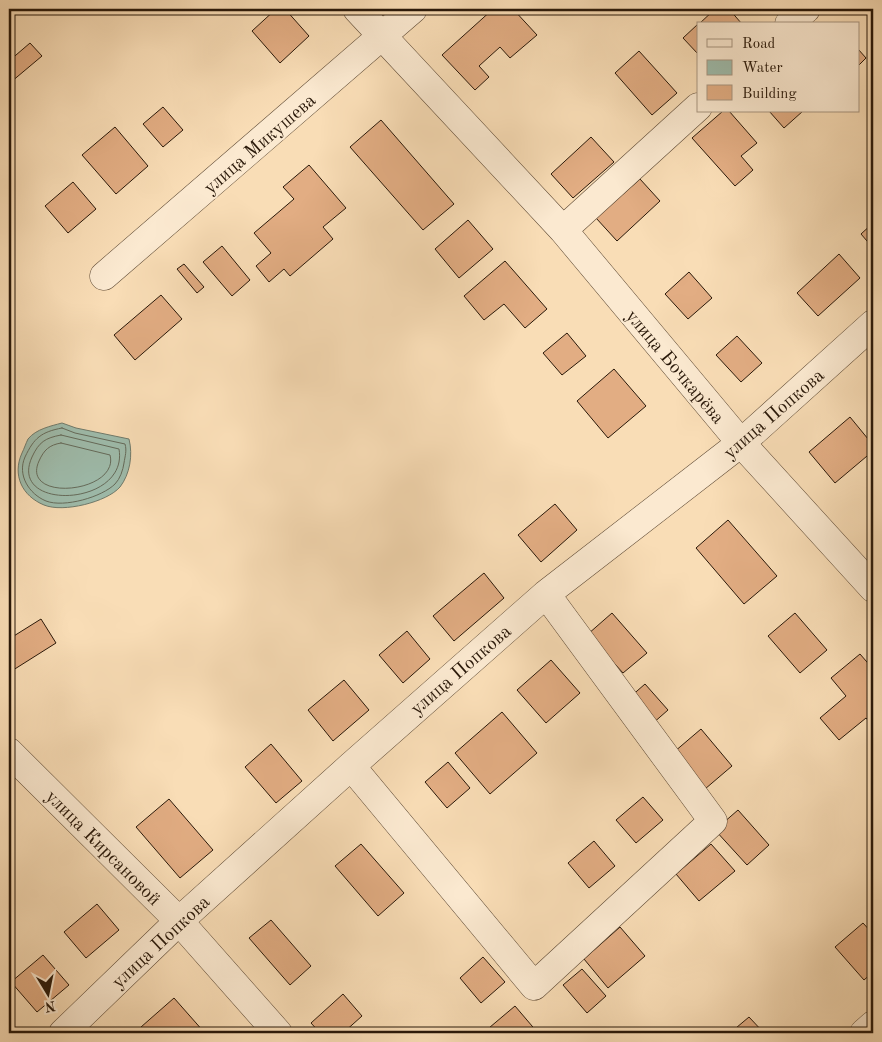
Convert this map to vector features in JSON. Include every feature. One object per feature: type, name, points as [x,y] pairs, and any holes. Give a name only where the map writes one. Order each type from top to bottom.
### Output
[{"type":"street","name":"улица Бочкарёва","points":[[357,9],[563,230],[741,444],[873,588]]},
{"type":"street","name":"улица Микушева","points":[[104,276],[413,9]]},
{"type":"street","points":[[791,22],[806,9]]},
{"type":"street","points":[[563,230],[697,108]]},
{"type":"street","name":"улица Попкова","points":[[63,1033],[179,921],[546,594],[741,444],[873,324]]},
{"type":"street","points":[[351,766],[534,986],[713,820],[546,594]]},
{"type":"street","name":"улица Кирсановой","points":[[9,752],[179,921],[278,1033]]},
{"type":"street","points":[[864,1033],[873,1025]]},
{"type":"water","points":[[62,423],[76,428],[129,439],[131,458],[128,470],[120,487],[114,492],[84,505],[62,508],[44,505],[36,501],[25,490],[21,484],[18,469],[19,461],[28,439],[39,430]]},
{"type":"building","points":[[276,9],[285,9],[309,36],[280,63],[252,31]]},
{"type":"building","points":[[493,9],[513,9],[537,35],[510,58],[500,47],[479,66],[489,77],[475,90],[442,55]]},
{"type":"building","points":[[715,9],[729,9],[740,22],[701,22]]},
{"type":"building","points":[[697,25],[697,53],[683,38]]},
{"type":"building","points":[[30,43],[42,56],[11,82],[9,80],[9,61]]},
{"type":"building","points":[[639,51],[677,93],[652,115],[615,73]]},
{"type":"building","points":[[860,51],[866,58],[860,64]]},
{"type":"building","points":[[163,107],[183,130],[163,147],[143,124]]},
{"type":"building","points":[[722,112],[730,112],[757,143],[741,156],[753,170],[735,186],[692,138]]},
{"type":"building","points":[[770,112],[802,112],[784,128]]},
{"type":"building","points":[[381,120],[454,204],[423,230],[350,147]]},
{"type":"building","points":[[115,127],[148,166],[116,194],[82,155]]},
{"type":"building","points":[[591,137],[614,162],[573,198],[551,174]]},
{"type":"building","points":[[309,165],[346,208],[323,227],[333,239],[290,276],[284,269],[269,282],[256,266],[271,253],[254,233],[294,199],[283,187]]},
{"type":"building","points":[[640,179],[660,201],[617,241],[596,218]]},
{"type":"building","points":[[73,182],[96,209],[68,233],[45,206]]},
{"type":"building","points":[[468,220],[493,249],[459,278],[435,249]]},
{"type":"building","points":[[873,223],[873,248],[861,234]]},
{"type":"building","points":[[222,246],[250,280],[232,296],[203,262]]},
{"type":"building","points":[[839,254],[860,278],[818,316],[797,293]]},
{"type":"building","points":[[505,261],[547,309],[525,328],[504,304],[484,320],[464,296]]},
{"type":"building","points":[[184,264],[204,287],[197,293],[177,269]]},
{"type":"building","points":[[689,272],[712,298],[688,319],[665,294]]},
{"type":"building","points":[[161,295],[182,319],[135,360],[114,335]]},
{"type":"building","points":[[567,333],[586,356],[562,375],[543,353]]},
{"type":"building","points":[[737,336],[762,363],[741,382],[716,355]]},
{"type":"building","points":[[614,369],[646,406],[608,438],[577,401]]},
{"type":"building","points":[[850,417],[873,445],[873,451],[835,483],[809,452]]},
{"type":"building","points":[[555,504],[577,530],[541,562],[518,535]]},
{"type":"building","points":[[728,520],[777,576],[744,604],[696,548]]},
{"type":"building","points":[[484,573],[504,598],[454,641],[433,616]]},
{"type":"building","points":[[612,613],[647,653],[623,673],[588,634]]},
{"type":"building","points":[[795,613],[827,650],[800,673],[768,636]]},
{"type":"building","points":[[41,619],[56,643],[10,672],[9,639]]},
{"type":"building","points":[[407,631],[430,659],[403,683],[379,655]]},
{"type":"building","points":[[860,654],[873,669],[873,726],[866,718],[839,740],[820,718],[846,696],[831,678]]},
{"type":"building","points":[[551,660],[580,693],[546,723],[517,690]]},
{"type":"building","points":[[344,680],[369,710],[333,741],[308,710]]},
{"type":"building","points":[[645,684],[668,710],[652,724],[629,698]]},
{"type":"building","points":[[502,712],[537,753],[490,794],[455,753]]},
{"type":"building","points":[[701,729],[732,766],[705,789],[674,752]]},
{"type":"building","points":[[271,744],[302,781],[276,803],[245,767]]},
{"type":"building","points":[[448,762],[470,788],[447,808],[425,782]]},
{"type":"building","points":[[643,797],[663,820],[636,843],[616,820]]},
{"type":"building","points":[[169,799],[213,850],[180,878],[136,827]]},
{"type":"building","points":[[738,810],[769,845],[747,865],[715,830]]},
{"type":"building","points":[[594,841],[615,866],[589,888],[568,863]]},
{"type":"building","points":[[361,844],[404,893],[378,916],[335,866]]},
{"type":"building","points":[[711,844],[735,871],[699,901],[676,874]]},
{"type":"building","points":[[97,904],[119,930],[86,958],[64,932]]},
{"type":"building","points":[[271,920],[311,966],[290,985],[249,938]]},
{"type":"building","points":[[863,923],[873,934],[873,972],[864,980],[835,947]]},
{"type":"building","points":[[620,927],[645,956],[608,988],[584,959]]},
{"type":"building","points":[[43,955],[69,985],[37,1012],[11,982]]},
{"type":"building","points":[[483,957],[505,982],[481,1003],[460,978]]},
{"type":"building","points":[[582,969],[606,996],[587,1013],[563,985]]},
{"type":"building","points":[[343,994],[362,1016],[343,1033],[320,1033],[311,1023]]},
{"type":"building","points":[[174,998],[204,1033],[147,1033],[141,1027]]},
{"type":"building","points":[[515,1006],[538,1033],[483,1033]]},
{"type":"building","points":[[749,1017],[764,1033],[730,1033]]}]
